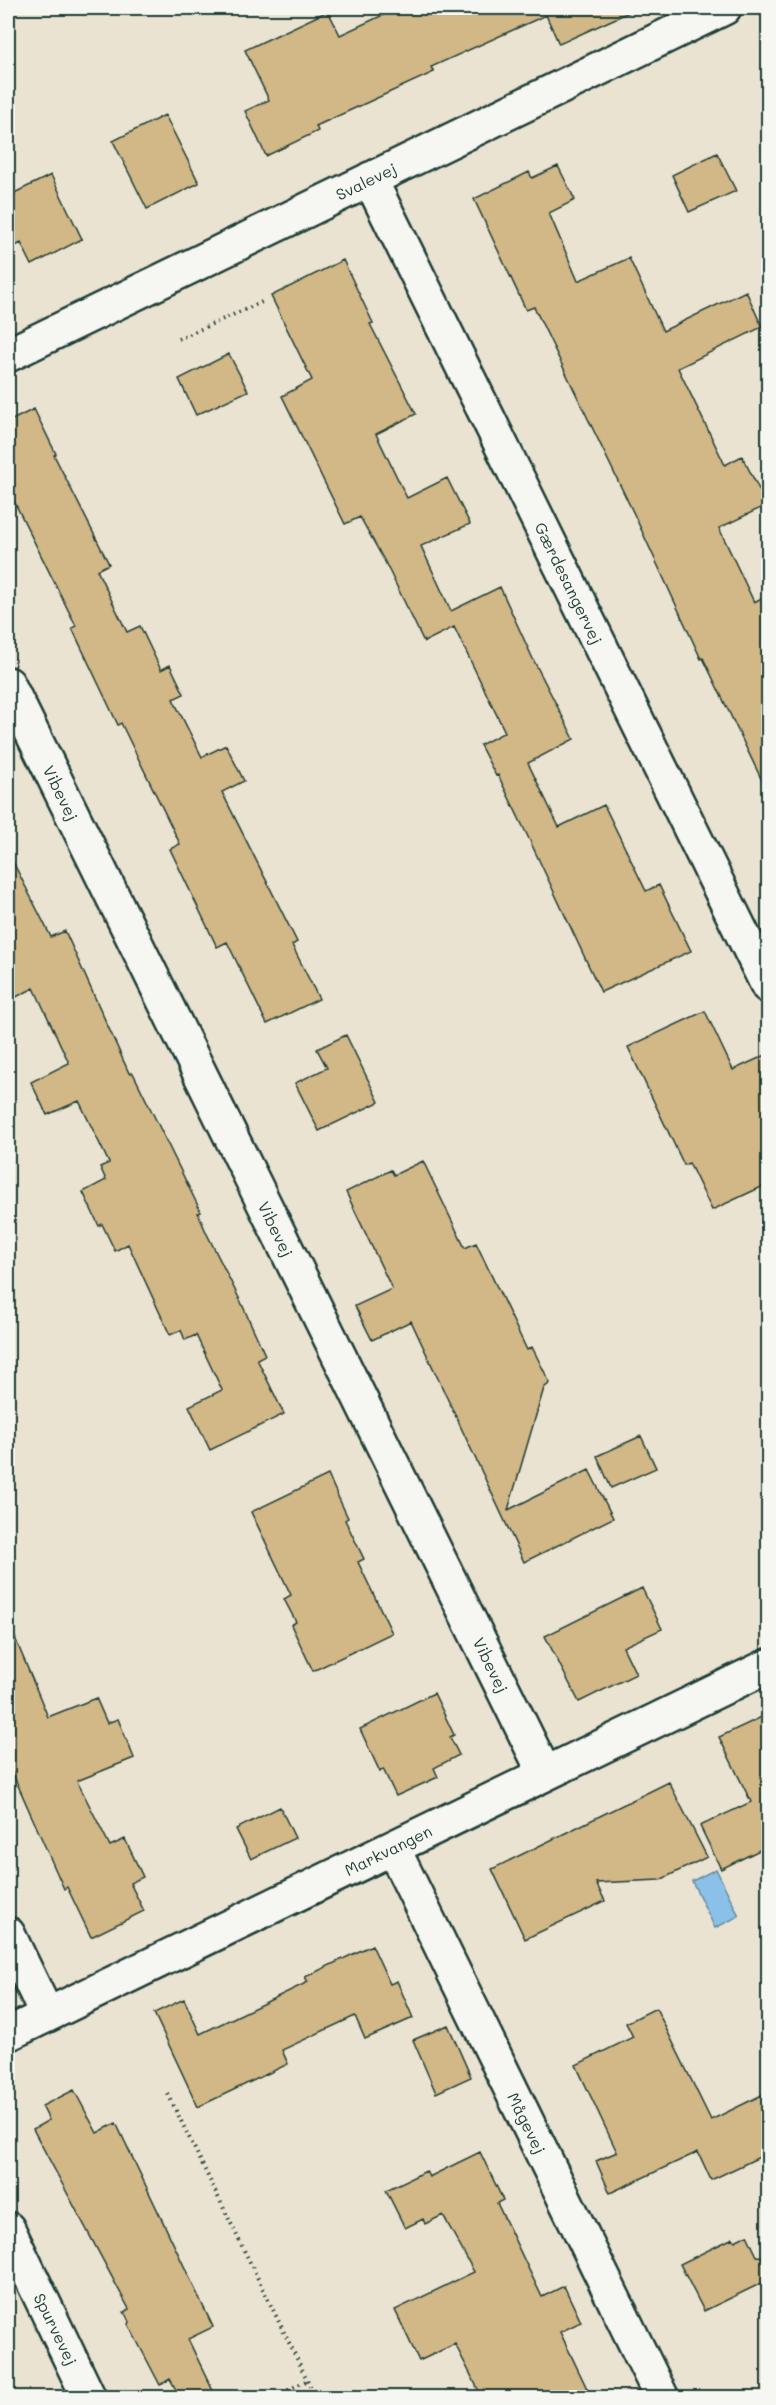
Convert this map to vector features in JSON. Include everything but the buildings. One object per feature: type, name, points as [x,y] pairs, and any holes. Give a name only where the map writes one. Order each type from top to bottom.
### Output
[{"type":"street","name":"Svalevej","points":[[8,355],[724,8]]},
{"type":"street","name":"Gærdesangervej","points":[[370,179],[768,986]]},
{"type":"street","name":"Vibevej","points":[[8,684],[545,1774]]},
{"type":"street","name":"Markvangen","points":[[8,2034],[768,1666]]},
{"type":"street","name":"Mågevej","points":[[393,1848],[662,2397]]},
{"type":"street","points":[[8,1934],[47,2015]]},
{"type":"street","name":"Spurvevej","points":[[8,2229],[89,2397]]},
{"type":"path","points":[[178,339],[262,302]]},
{"type":"path","points":[[168,2094],[316,2397]]},
{"type":"path","points":[[272,2397],[308,2380]]},
{"type":"water","points":[[716,1869],[739,1916],[715,1928],[692,1881]]}]
